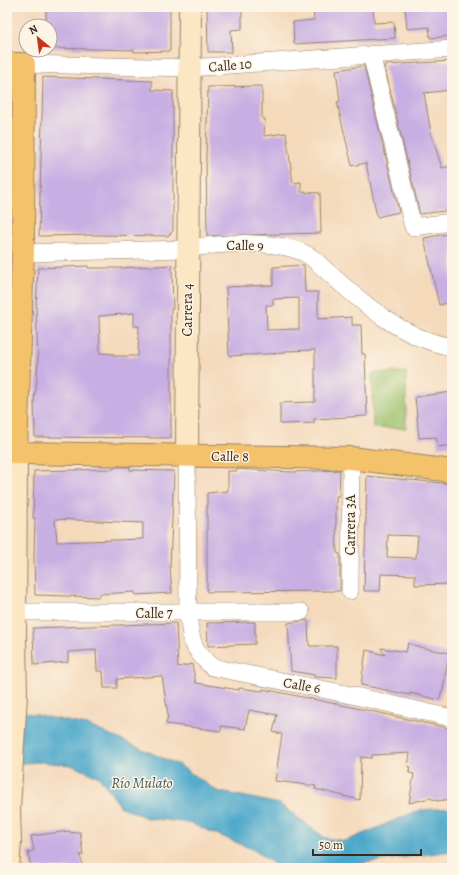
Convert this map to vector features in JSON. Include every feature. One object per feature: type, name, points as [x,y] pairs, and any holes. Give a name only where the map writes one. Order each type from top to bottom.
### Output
[{"type":"main road","points":[[12,453],[15,253],[15,64]]},
{"type":"main road","name":"Calle 8","points":[[12,453],[351,458],[452,471]]},
{"type":"street","name":"Carrera 4","points":[[188,613],[187,249],[190,7]]},
{"type":"street","name":"Calle 10","points":[[15,64],[190,68],[452,49]]},
{"type":"street","points":[[371,54],[413,227],[452,222]]},
{"type":"street","name":"Calle 9","points":[[15,253],[187,249],[208,246],[246,244],[291,247],[302,251],[368,307],[384,318],[425,341],[452,347]]},
{"type":"street","points":[[8,868],[10,841],[9,808],[16,695],[11,612],[12,453]]},
{"type":"street","name":"Carrera 3A","points":[[350,591],[351,458]]},
{"type":"street","name":"Calle 7","points":[[11,612],[301,612]]},
{"type":"street","name":"Calle 6","points":[[188,613],[191,638],[198,654],[212,667],[352,694],[452,718]]},
{"type":"green space","points":[[406,372],[406,428],[373,428],[372,373]]},
{"type":"water","name":"Río Mulato","points":[[7,709],[87,725],[179,765],[217,791],[280,804],[325,838],[346,841],[419,810],[452,808],[452,851],[341,866],[311,868],[277,866],[252,849],[190,823],[147,818],[121,807],[99,777],[71,765],[41,762],[7,764]]},
{"type":"building","points":[[46,7],[170,7],[170,51],[134,52],[134,50],[58,48],[58,18],[46,18]]},
{"type":"building","points":[[207,7],[242,7],[242,29],[231,30],[232,52],[208,52]]},
{"type":"building","points":[[373,7],[374,23],[394,22],[395,38],[294,44],[293,22],[314,20],[313,9]]},
{"type":"building","points":[[405,7],[452,7],[452,36],[430,38],[429,27],[407,29]]},
{"type":"building","points":[[452,61],[452,90],[424,93],[431,133],[442,168],[450,166],[452,210],[420,214],[384,65]]},
{"type":"building","points":[[364,66],[399,212],[377,217],[366,163],[352,166],[337,102],[340,101],[336,70]]},
{"type":"building","points":[[43,77],[152,81],[152,90],[173,91],[173,231],[168,236],[39,236]]},
{"type":"building","points":[[262,86],[262,119],[265,119],[264,136],[286,133],[293,183],[301,182],[301,192],[320,193],[321,233],[207,236],[206,157],[208,87]]},
{"type":"building","points":[[452,233],[452,302],[439,305],[424,238]]},
{"type":"building","points":[[172,265],[173,309],[171,309],[171,438],[35,437],[34,403],[38,359],[36,309],[38,268],[88,266],[88,268]],"holes":[[[134,313],[134,326],[139,326],[138,356],[114,356],[114,354],[100,353],[99,316]]]},
{"type":"building","points":[[304,265],[305,292],[318,292],[318,319],[352,317],[352,325],[361,325],[362,354],[365,354],[367,416],[314,419],[314,423],[280,424],[280,403],[315,402],[315,350],[229,356],[226,287],[273,285],[273,267]],"holes":[[[299,298],[299,329],[267,330],[266,305],[273,305],[273,299]]]},
{"type":"building","points":[[452,392],[452,445],[438,447],[436,437],[419,438],[415,397]]},
{"type":"building","points":[[114,467],[130,467],[130,470],[174,471],[170,567],[172,593],[135,595],[135,592],[99,594],[99,597],[35,595],[35,518],[33,518],[34,471],[114,469]],"holes":[[[55,519],[143,523],[143,539],[57,542]]]},
{"type":"building","points":[[237,469],[292,472],[340,470],[339,496],[336,496],[336,522],[337,553],[340,554],[340,591],[207,592],[207,493],[228,491],[228,471],[237,471]]},
{"type":"building","points":[[367,476],[452,484],[452,584],[415,585],[415,575],[381,574],[380,591],[364,591]],"holes":[[[388,535],[418,536],[416,558],[387,557]]]},
{"type":"building","points":[[308,620],[309,646],[337,646],[337,678],[314,677],[315,675],[291,671],[288,623]]},
{"type":"building","points":[[255,622],[255,644],[208,646],[207,623]]},
{"type":"building","points":[[176,623],[178,667],[192,664],[196,683],[239,690],[239,688],[263,691],[263,689],[452,729],[452,799],[437,801],[430,798],[409,803],[414,774],[409,773],[411,767],[408,767],[410,753],[372,755],[372,758],[361,757],[360,800],[315,789],[316,786],[275,781],[282,734],[273,732],[277,715],[249,710],[245,729],[221,726],[221,731],[166,724],[168,715],[162,676],[117,679],[117,688],[104,688],[103,671],[97,671],[96,650],[68,652],[68,662],[34,665],[33,628]]},
{"type":"building","points":[[408,643],[419,647],[449,653],[443,690],[439,700],[410,693],[410,695],[361,685],[366,650],[385,655],[381,648],[406,652]]},
{"type":"building","points":[[70,831],[71,833],[80,832],[83,855],[80,855],[83,868],[31,868],[28,852],[34,851],[31,836]]}]
